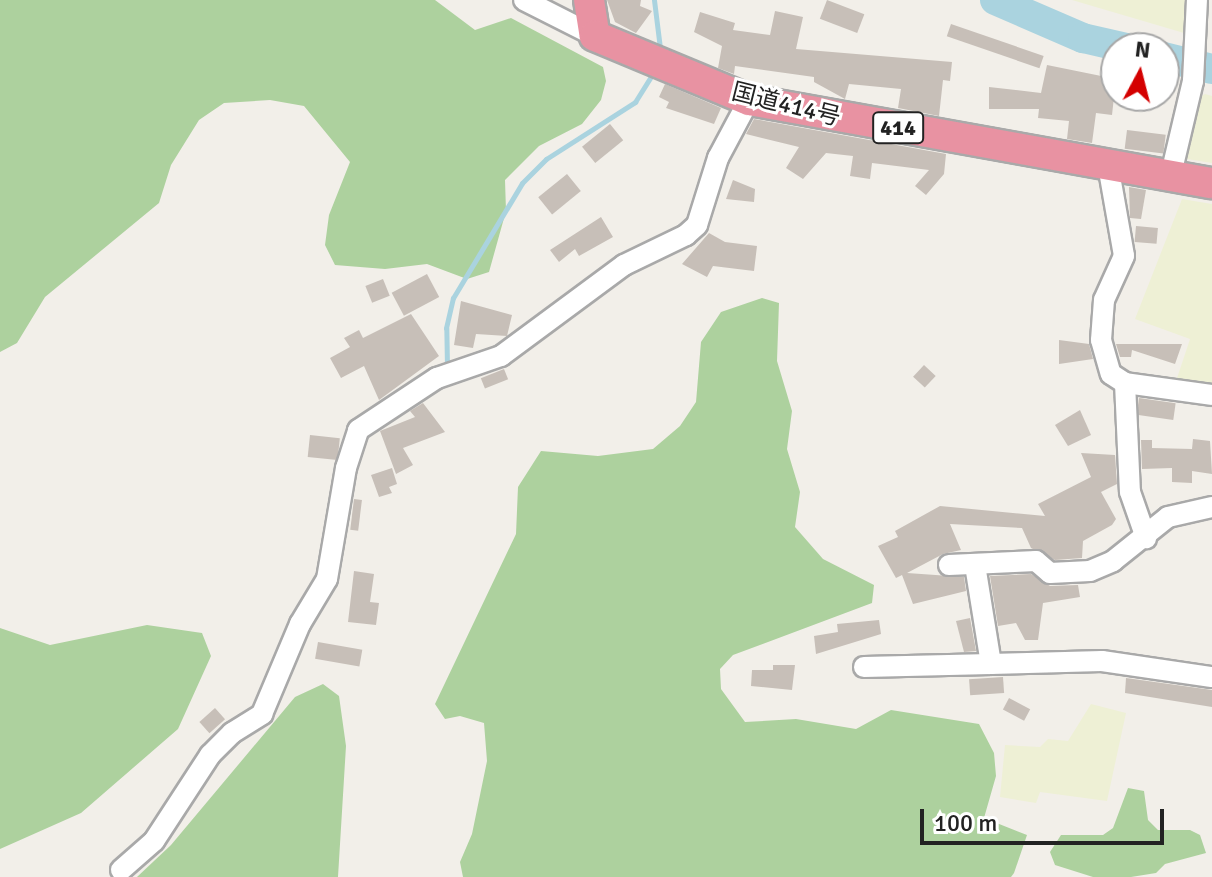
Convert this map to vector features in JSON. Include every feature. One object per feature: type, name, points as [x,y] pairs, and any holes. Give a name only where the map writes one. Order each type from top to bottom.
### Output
[{"type":"highway","points":[[589,0],[595,36]]},
{"type":"highway","name":"国道414号","points":[[595,36],[749,100],[1212,183]]},
{"type":"street","points":[[524,0],[595,36]]},
{"type":"street","points":[[1171,174],[1204,41],[1197,0]]},
{"type":"street","points":[[121,870],[154,841],[210,755],[232,733],[262,714],[300,624],[327,579],[346,468],[358,430],[437,378],[501,356],[624,265],[686,235],[697,225],[718,158],[749,100]]},
{"type":"street","points":[[1108,165],[1124,256],[1104,300],[1101,340],[1111,374],[1125,383],[1212,395]]},
{"type":"street","points":[[1125,383],[1130,492],[1146,538]]},
{"type":"street","points":[[949,565],[1036,561],[1050,573],[1090,571],[1146,538],[1175,513],[1212,507]]},
{"type":"street","points":[[975,565],[991,664]]},
{"type":"street","points":[[864,667],[1102,661],[1212,677]]},
{"type":"green space","points":[[0,0],[435,0],[475,30],[511,18],[603,67],[606,81],[601,100],[582,124],[539,146],[505,180],[506,211],[489,272],[467,279],[427,264],[385,269],[335,265],[325,245],[329,215],[350,162],[304,106],[270,100],[224,103],[199,120],[171,165],[159,203],[45,297],[17,343],[0,352]]},
{"type":"green space","points":[[1072,0],[1190,0],[1190,28],[1184,33]]},
{"type":"green space","points":[[1205,94],[1212,96],[1212,163],[1181,158],[1195,100]]},
{"type":"green space","points":[[1182,199],[1212,204],[1212,385],[1177,378],[1190,339],[1135,319]]},
{"type":"green space","points":[[762,298],[779,303],[777,361],[792,411],[787,449],[800,492],[795,527],[823,559],[874,585],[872,603],[733,655],[720,669],[721,689],[745,722],[796,719],[856,729],[891,710],[979,724],[994,753],[996,776],[984,818],[1027,835],[1014,873],[1011,877],[463,877],[460,862],[472,834],[487,761],[484,723],[460,716],[445,719],[435,704],[516,534],[518,487],[541,451],[598,456],[653,449],[680,426],[696,402],[701,342],[721,312]]},
{"type":"green space","points":[[147,625],[202,633],[211,656],[178,729],[81,813],[0,849],[0,628],[50,645]]},
{"type":"green space","points":[[323,684],[339,696],[346,746],[338,877],[137,877],[171,845],[295,697]]},
{"type":"green space","points":[[1091,704],[1126,713],[1107,801],[1040,792],[1036,803],[1000,797],[1005,745],[1040,747],[1048,739],[1068,741]]},
{"type":"green space","points":[[1128,788],[1144,791],[1148,820],[1158,830],[1190,830],[1200,835],[1206,853],[1165,864],[1156,873],[1131,877],[1093,877],[1055,865],[1050,852],[1061,835],[1103,835],[1113,828]]},
{"type":"building","points":[[607,0],[641,0],[640,6],[652,11],[636,33],[615,22]]},
{"type":"building","points":[[827,0],[864,14],[857,33],[820,19]]},
{"type":"building","points":[[775,11],[803,17],[796,49],[952,62],[950,81],[943,80],[939,116],[898,108],[901,89],[849,84],[845,99],[814,82],[814,77],[735,66],[734,74],[718,68],[722,46],[694,32],[700,12],[735,23],[733,30],[770,35]]},
{"type":"building","points":[[951,24],[1044,56],[1039,68],[947,36]]},
{"type":"building","points":[[1047,65],[1100,76],[1100,112],[1112,112],[1112,115],[1096,113],[1092,143],[1067,139],[1069,121],[1038,118],[1039,109],[989,109],[989,87],[1041,93]]},
{"type":"building","points":[[665,84],[721,108],[714,124],[666,108],[669,102],[659,97]]},
{"type":"building","points":[[754,119],[946,154],[944,174],[926,195],[915,186],[929,170],[872,163],[870,179],[850,176],[853,156],[826,153],[803,179],[786,168],[799,147],[746,134]]},
{"type":"building","points":[[610,124],[623,140],[595,163],[582,147]]},
{"type":"building","points":[[1127,130],[1166,135],[1163,154],[1125,149]]},
{"type":"building","points":[[567,174],[581,191],[552,214],[538,197]]},
{"type":"building","points":[[733,180],[755,189],[754,202],[726,199]]},
{"type":"building","points":[[1129,187],[1146,190],[1141,219],[1130,218]]},
{"type":"building","points":[[601,217],[613,237],[579,256],[575,249],[559,262],[550,250]]},
{"type":"building","points":[[1136,226],[1158,228],[1157,244],[1135,242]]},
{"type":"building","points":[[709,233],[725,242],[757,246],[754,271],[713,266],[707,277],[682,264]]},
{"type":"building","points":[[427,274],[439,297],[404,316],[392,293]]},
{"type":"building","points":[[383,279],[390,296],[372,303],[365,286]]},
{"type":"building","points":[[461,301],[512,315],[507,336],[476,334],[473,348],[454,345]]},
{"type":"building","points":[[411,314],[439,356],[379,400],[364,366],[341,378],[330,358],[350,347],[344,338],[359,330],[363,338]]},
{"type":"building","points":[[1059,340],[1089,344],[1093,359],[1059,364]]},
{"type":"building","points":[[1116,344],[1182,344],[1175,364],[1132,350],[1131,357],[1120,357]]},
{"type":"building","points":[[924,365],[936,376],[925,388],[913,377]]},
{"type":"building","points":[[504,369],[508,379],[485,389],[481,378]]},
{"type":"building","points":[[1139,398],[1176,403],[1173,420],[1137,415]]},
{"type":"building","points":[[423,403],[445,432],[403,448],[413,465],[396,474],[380,431],[415,417],[410,411]]},
{"type":"building","points":[[1080,410],[1091,435],[1068,446],[1055,425]]},
{"type":"building","points":[[310,435],[340,438],[338,460],[308,457]]},
{"type":"building","points":[[1193,439],[1210,441],[1212,474],[1192,471],[1192,483],[1172,482],[1172,468],[1142,469],[1141,440],[1152,440],[1152,448],[1192,449]]},
{"type":"building","points":[[1081,453],[1115,455],[1117,484],[1101,492],[1116,519],[1112,525],[1083,541],[1082,558],[1055,560],[1031,548],[1022,528],[950,524],[961,550],[943,554],[907,573],[964,577],[966,591],[913,604],[902,575],[896,578],[878,546],[898,537],[895,531],[940,506],[1045,516],[1038,504],[1091,477]]},
{"type":"building","points":[[392,468],[397,484],[389,487],[392,493],[379,497],[371,475]]},
{"type":"building","points":[[354,499],[362,500],[358,531],[350,530]]},
{"type":"building","points":[[354,571],[374,574],[370,602],[379,603],[376,625],[348,622]]},
{"type":"building","points":[[1031,574],[1050,586],[1078,585],[1080,597],[1043,603],[1038,640],[1025,640],[1016,623],[998,626],[990,576]]},
{"type":"building","points":[[970,618],[976,651],[964,652],[956,621]]},
{"type":"building","points":[[879,620],[881,634],[816,654],[814,636],[838,632],[837,624]]},
{"type":"building","points":[[318,642],[362,650],[359,667],[315,659]]},
{"type":"building","points":[[773,665],[795,665],[792,690],[751,686],[752,670],[773,670]]},
{"type":"building","points":[[1003,677],[1004,693],[970,695],[969,679]]},
{"type":"building","points":[[1126,678],[1212,690],[1212,707],[1125,693]]},
{"type":"building","points":[[1009,698],[1030,709],[1024,721],[1003,709]]},
{"type":"building","points":[[215,708],[225,719],[209,733],[199,722]]},
{"type":"waterway","points":[[654,0],[660,48]]},
{"type":"waterway","points":[[995,0],[1083,38],[1100,42]]},
{"type":"waterway","points":[[1180,61],[1212,69]]},
{"type":"waterway","points":[[447,367],[446,328],[453,298],[522,183],[546,159],[635,102],[653,73]]}]
